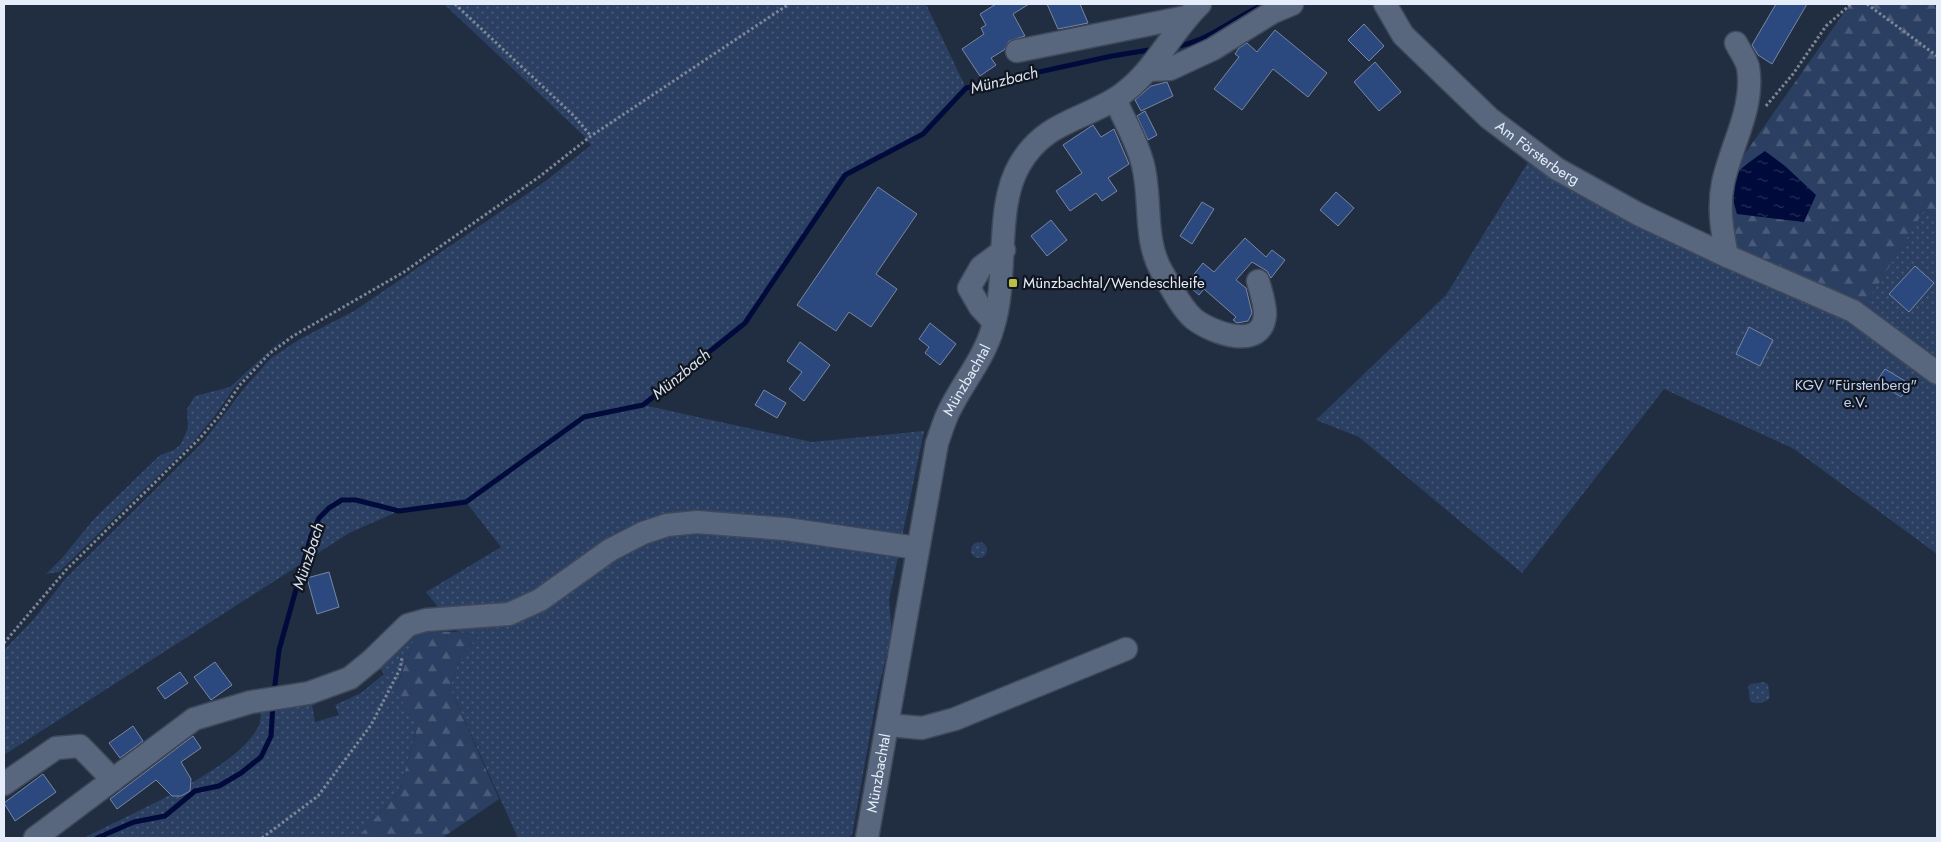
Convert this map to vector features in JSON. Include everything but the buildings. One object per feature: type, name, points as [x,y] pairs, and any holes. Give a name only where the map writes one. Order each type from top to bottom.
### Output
[{"type":"street","points":[[1154,65],[1170,69],[1213,49],[1273,12],[1292,4]]},
{"type":"street","name":"Am Försterberg","points":[[1385,4],[1404,35],[1489,118],[1557,169],[1638,214],[1727,256],[1853,311],[1937,373]]},
{"type":"street","points":[[1017,50],[1193,10]]},
{"type":"street","name":"Münzbachtal","points":[[867,838],[889,725],[917,548],[937,443],[949,411],[980,362],[994,322],[1000,295],[1006,201],[1019,164],[1046,133],[1115,98],[1154,65],[1172,36],[1193,10]]},
{"type":"street","points":[[1727,256],[1720,220],[1723,184],[1734,144],[1750,99],[1748,66],[1736,43]]},
{"type":"street","points":[[1115,98],[1143,163],[1152,250],[1161,271],[1192,318],[1230,336],[1251,336],[1258,331],[1265,316],[1258,281]]},
{"type":"street","points":[[994,322],[980,307],[969,288],[981,267],[1004,250]]},
{"type":"street","points":[[34,838],[194,719],[256,702],[328,688],[350,678],[372,660],[408,625],[426,620],[509,614],[540,600],[610,550],[643,533],[667,525],[697,522],[786,529],[917,548]]},
{"type":"street","points":[[889,725],[922,728],[955,719],[1126,650]]},
{"type":"street","points":[[4,784],[56,748],[80,746],[113,780]]},
{"type":"path","points":[[455,4],[574,116],[591,136]]},
{"type":"path","points":[[4,643],[66,570],[146,493],[220,415],[239,386],[269,354],[293,336],[342,306],[404,272],[538,177],[591,136],[789,4]]},
{"type":"path","points":[[1763,109],[1793,74],[1826,26],[1851,4]]},
{"type":"path","points":[[1867,4],[1937,56]]},
{"type":"path","points":[[262,838],[318,796],[371,725],[400,669],[408,625]]},
{"type":"green space","points":[[444,4],[926,4],[966,88],[923,134],[845,175],[745,323],[643,405],[812,442],[924,431],[889,600],[892,633],[878,690],[852,835],[848,838],[518,838],[450,688],[460,657],[478,636],[458,632],[426,592],[501,547],[466,502],[399,511],[349,533],[4,755],[4,650],[33,620],[66,578],[203,442],[245,387],[271,358],[300,339],[354,311],[543,183],[591,145],[584,136]]},
{"type":"green space","points":[[1850,4],[1937,4],[1937,217],[1925,209],[1861,312],[1727,256],[1723,185]]},
{"type":"green space","name":"KGV \"Fürstenberg\" e.V.","points":[[1535,151],[1691,242],[1925,209],[1937,217],[1937,554],[1794,449],[1664,389],[1522,573],[1359,437],[1316,420],[1446,295]]},
{"type":"green space","points":[[288,334],[234,388],[214,417],[193,442],[59,572],[46,574],[62,558],[94,519],[160,455],[174,450],[181,444],[188,428],[187,409],[195,396],[230,387]]},
{"type":"green space","points":[[979,542],[985,544],[987,550],[985,556],[979,558],[973,556],[971,550],[973,544]]},
{"type":"green space","points":[[417,631],[396,689],[417,727],[399,792],[357,838],[84,838],[178,791],[226,761],[244,745],[257,729],[260,723],[261,711],[311,698],[315,722],[339,715],[335,705],[361,693],[384,674],[377,664]]},
{"type":"green space","points":[[417,631],[458,632],[478,636],[460,657],[450,688],[499,799],[442,838],[357,838],[399,792],[417,728],[396,690]]},
{"type":"green space","points":[[1764,682],[1768,684],[1770,698],[1760,703],[1750,701],[1748,687],[1750,684]]},
{"type":"water","points":[[1765,151],[1785,166],[1816,195],[1804,222],[1737,214],[1732,191],[1736,176],[1740,170]]},
{"type":"waterway","name":"Münzbach","points":[[1173,47],[1199,40],[1265,4]]},
{"type":"waterway","name":"Münzbach","points":[[274,693],[279,650],[311,536],[319,518],[329,508],[342,500],[356,500],[399,511],[466,502],[584,417],[643,405],[745,323],[845,175],[923,134],[966,88],[1112,56],[1155,49]]},
{"type":"waterway","name":"Münzbach","points":[[97,838],[134,822],[165,816],[195,791],[219,786],[241,773],[261,757],[271,736],[273,704]]},
{"type":"place","name":"Münzbachtal/Wendeschleife","points":[[1013,283]]}]
